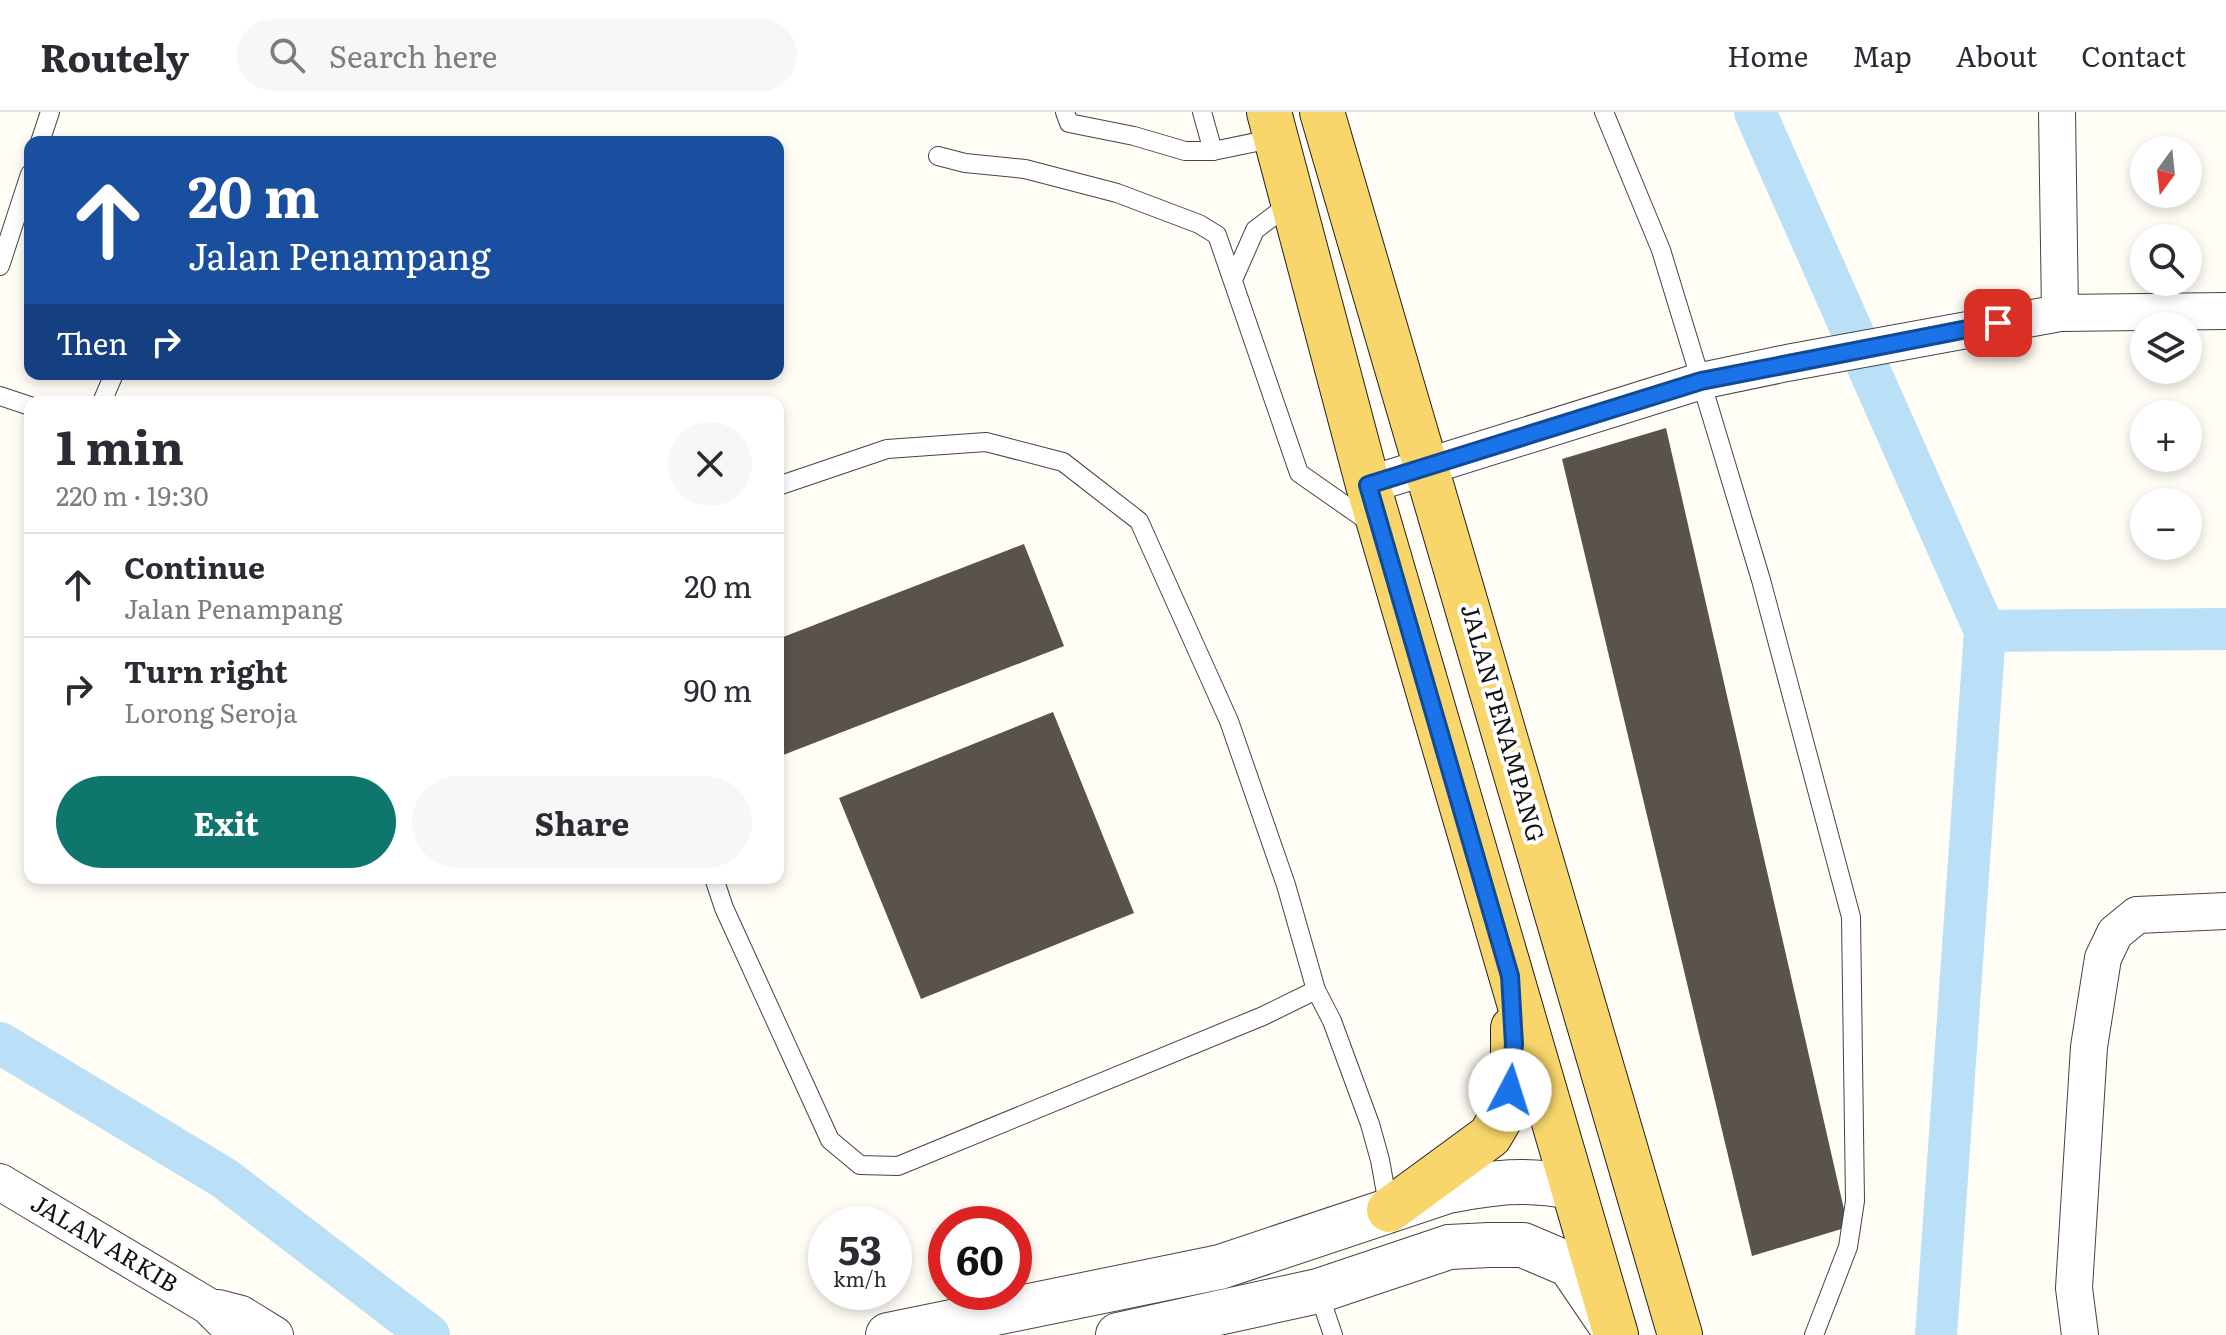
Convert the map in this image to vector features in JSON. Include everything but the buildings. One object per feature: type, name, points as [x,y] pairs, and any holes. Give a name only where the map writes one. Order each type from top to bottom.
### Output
[{"type":"main road","name":"JALAN PENAMPANG","points":[[1322,112],[1680,1335]]},
{"type":"main road","points":[[1272,125],[1368,485],[1615,1332]]},
{"type":"main road","points":[[1389,1210],[1490,1136],[1504,1112],[1513,1065],[1510,976]]},
{"type":"main road","points":[[1572,1187],[1606,1208],[1656,1250]]},
{"type":"street","points":[[2057,112],[2060,313]]},
{"type":"street","points":[[1368,485],[1701,381],[1787,363],[2060,313],[2226,311]]},
{"type":"street","points":[[2080,1335],[2074,1288],[2089,1047],[2103,958],[2115,933],[2137,915],[2226,911]]},
{"type":"street","points":[[888,1335],[1220,1267],[1448,1191],[1536,1180],[1572,1187]]},
{"type":"street","name":"JALAN ARKIB","points":[[0,1182],[208,1306],[237,1335]]},
{"type":"street","points":[[1118,1335],[1318,1291],[1522,1224],[1525,1208],[1518,1194],[1487,1184]]},
{"type":"street","points":[[1449,1247],[1523,1245],[1570,1265],[1615,1332]]},
{"type":"street","name":"JALAN ARKIB","points":[[208,1306],[241,1314],[275,1335]]},
{"type":"lane","points":[[42,136],[50,112]]},
{"type":"lane","points":[[1065,112],[1069,123],[1134,136],[1185,151],[1213,151],[1272,125]]},
{"type":"lane","points":[[1202,112],[1213,151]]},
{"type":"lane","points":[[1604,112],[1661,250],[1761,580],[1851,917],[1855,1201],[1848,1247],[1814,1335]]},
{"type":"lane","points":[[938,156],[965,163],[1025,169],[1117,193],[1199,224],[1217,235],[1299,473],[1381,530]]},
{"type":"lane","points":[[0,266],[24,192]]},
{"type":"lane","points":[[1233,280],[1255,230],[1292,201]]},
{"type":"lane","points":[[0,396],[24,404]]},
{"type":"lane","points":[[784,484],[887,449],[986,442],[1063,462],[1139,521],[1229,721],[1286,885],[1316,990],[1332,1021],[1370,1124],[1389,1210]]},
{"type":"lane","points":[[716,884],[724,908],[830,1140],[860,1165],[898,1166],[1263,1016],[1316,990]]},
{"type":"lane","points":[[1318,1291],[1333,1334]]},
{"type":"waterway","points":[[1755,112],[1985,631],[1936,1335]]},
{"type":"waterway","points":[[1985,631],[2226,629]]},
{"type":"waterway","points":[[0,1043],[224,1178],[429,1335]]},
{"type":"route","points":[[1510,1090],[1514,1044],[1510,976],[1368,485],[1701,381],[1998,323]]}]
